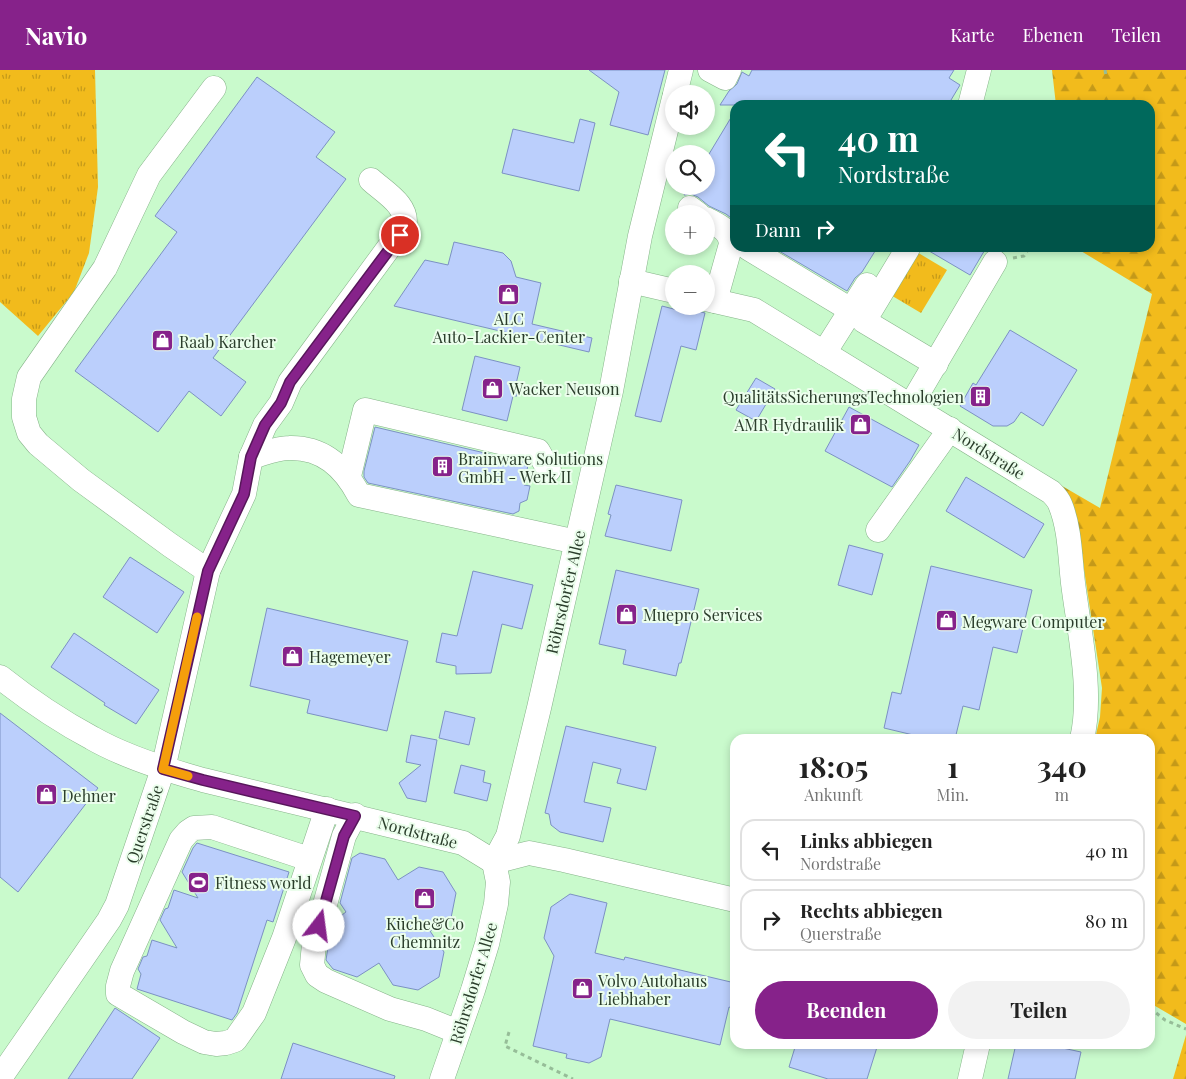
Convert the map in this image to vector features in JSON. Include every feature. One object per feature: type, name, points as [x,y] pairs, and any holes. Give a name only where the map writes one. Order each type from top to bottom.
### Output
[{"type":"street","points":[[677,85],[681,70]]},
{"type":"street","points":[[710,70],[725,78],[729,70]]},
{"type":"street","points":[[971,100],[979,70]]},
{"type":"street","points":[[208,571],[81,480],[38,444],[29,433],[24,417],[24,399],[28,377],[105,268],[149,175],[214,88]]},
{"type":"street","name":"Röhrsdorfer Allee","points":[[442,1079],[487,944],[496,904],[498,882],[494,862],[508,836],[611,391],[640,236],[665,135]]},
{"type":"street","name":"Querstraße","points":[[0,1078],[109,920],[117,904],[163,769],[208,571],[244,494],[251,457],[265,425],[281,403],[290,382],[404,227],[406,220],[399,205],[371,180]]},
{"type":"street","points":[[715,224],[730,234]]},
{"type":"street","points":[[715,289],[730,247]]},
{"type":"street","points":[[755,252],[851,310]]},
{"type":"street","points":[[824,353],[888,252]]},
{"type":"street","points":[[906,252],[864,321],[936,364]]},
{"type":"street","points":[[911,406],[995,262]]},
{"type":"street","points":[[632,281],[665,289]]},
{"type":"street","name":"Nordstraße","points":[[715,301],[754,310],[1051,492],[1059,503],[1066,526],[1086,693],[1083,734]]},
{"type":"street","points":[[349,476],[365,410],[538,451],[549,470]]},
{"type":"street","points":[[878,530],[950,429]]},
{"type":"street","points":[[251,457],[289,448],[314,452],[329,459],[349,476],[359,495],[577,542]]},
{"type":"street","name":"Nordstraße","points":[[0,677],[32,702],[94,739],[163,769],[464,843],[494,862]]},
{"type":"street","points":[[309,859],[212,827],[203,826],[188,832],[181,840],[122,970],[118,994],[183,1032],[204,1042],[216,1044],[235,1040],[254,1013],[284,938],[327,809]]},
{"type":"street","points":[[355,816],[344,836],[314,944],[312,965],[317,975],[326,981],[390,1009],[426,1019],[458,1032]]},
{"type":"street","points":[[494,862],[529,853],[730,899]]},
{"type":"street","points":[[117,904],[147,915]]},
{"type":"street","points":[[970,1079],[977,1049]]},
{"type":"path","points":[[1105,70],[1106,76]]},
{"type":"path","points":[[1155,1012],[1166,1020],[1186,1029]]},
{"type":"path","points":[[509,1032],[505,1046],[573,1079]]},
{"type":"green space","points":[[0,70],[95,70],[98,187],[89,253],[74,292],[38,336],[0,302]]},
{"type":"green space","points":[[1052,70],[1186,70],[1186,1024],[1155,1006],[1155,734],[1096,734],[1100,717],[1102,688],[1075,510],[1057,483],[1100,508],[1152,294],[1083,252],[1155,252],[1155,100],[1055,100]]},
{"type":"green space","points":[[914,252],[947,270],[921,313],[889,294]]},
{"type":"green space","points":[[1186,1035],[1186,1079],[1173,1079]]},
{"type":"building","points":[[589,70],[665,70],[648,135],[610,125],[619,92]]},
{"type":"building","points":[[752,70],[954,70],[949,78],[960,85],[951,100],[730,100],[730,105],[720,105],[729,91],[737,84],[742,72],[749,76]]},
{"type":"building","points":[[257,77],[335,132],[316,157],[346,179],[213,358],[246,382],[221,416],[189,391],[158,432],[75,371],[177,232],[155,216]]},
{"type":"building","points":[[580,119],[595,123],[579,191],[502,173],[513,129],[574,143]]},
{"type":"building","points":[[730,119],[730,217],[715,209],[715,205],[708,205],[693,195],[715,195],[714,145]]},
{"type":"building","points":[[454,242],[503,253],[511,261],[516,277],[541,283],[532,324],[592,338],[589,352],[394,306],[425,260],[448,265]]},
{"type":"building","points":[[781,252],[874,252],[847,291]]},
{"type":"building","points":[[931,252],[984,252],[970,275]]},
{"type":"building","points":[[662,306],[665,307],[665,315],[705,315],[696,350],[681,346],[661,422],[635,416]]},
{"type":"building","points":[[1010,330],[1077,370],[1043,426],[1021,412],[1014,422],[1007,426],[993,426],[960,406],[973,383],[976,385]]},
{"type":"building","points":[[475,356],[520,367],[516,384],[517,396],[513,396],[507,421],[462,410]]},
{"type":"building","points":[[756,378],[775,389],[756,421],[736,410]]},
{"type":"building","points":[[849,407],[919,445],[892,487],[825,451]]},
{"type":"building","name":"Brainware Solutions GmbH - Werk II","points":[[375,427],[527,463],[524,485],[530,486],[527,500],[520,503],[519,511],[513,514],[368,483],[364,477],[364,471]]},
{"type":"building","points":[[966,477],[1044,524],[1024,558],[946,511]]},
{"type":"building","points":[[616,485],[682,500],[671,551],[605,536],[611,515],[608,514]]},
{"type":"building","points":[[849,545],[883,554],[872,595],[838,585]]},
{"type":"building","points":[[130,557],[184,592],[157,633],[103,597]]},
{"type":"building","points":[[931,566],[1032,590],[1017,653],[993,647],[979,710],[963,706],[956,734],[909,734],[884,728],[892,692],[901,694]]},
{"type":"building","points":[[616,570],[699,589],[681,663],[679,663],[676,676],[623,664],[626,650],[599,644]]},
{"type":"building","points":[[473,571],[533,585],[522,629],[502,624],[491,673],[456,674],[456,666],[436,662],[442,633],[457,636]]},
{"type":"building","points":[[267,608],[408,641],[387,731],[307,713],[310,700],[250,686]]},
{"type":"building","points":[[74,633],[159,690],[136,724],[104,705],[105,703],[51,667]]},
{"type":"building","points":[[445,711],[475,718],[469,745],[439,738]]},
{"type":"building","name":"Dehner","points":[[0,713],[98,788],[18,892],[0,877]]},
{"type":"building","points":[[566,726],[656,747],[646,790],[617,783],[621,769],[593,762],[584,802],[611,808],[603,842],[560,832],[551,825],[549,814],[545,813]]},
{"type":"building","points":[[411,735],[437,740],[426,802],[407,798],[399,783],[421,765],[406,762]]},
{"type":"building","points":[[461,765],[485,771],[483,782],[491,784],[487,801],[454,793]]},
{"type":"building","points":[[197,843],[289,872],[273,922],[267,920],[237,1013],[232,1020],[137,989],[141,974],[138,969],[143,957],[147,956],[152,940],[177,948],[160,920],[165,909],[168,908],[174,890],[198,898],[182,872]]},
{"type":"building","points":[[360,853],[385,859],[398,880],[419,867],[443,872],[456,893],[451,918],[430,931],[444,952],[439,977],[418,990],[393,985],[379,963],[357,977],[333,969],[326,960],[335,920],[346,912],[340,903],[352,858]]},
{"type":"building","points":[[570,894],[607,903],[595,953],[624,960],[625,957],[730,982],[730,1007],[720,1045],[610,1019],[601,1057],[589,1063],[566,1058],[567,1054],[533,1046],[554,956],[544,938],[551,907]]},
{"type":"building","points":[[115,1008],[160,1038],[132,1079],[68,1079]]},
{"type":"building","points":[[293,1043],[395,1076],[394,1079],[281,1079]]},
{"type":"building","points":[[794,1049],[876,1049],[867,1079],[828,1079],[789,1067]]},
{"type":"building","points":[[1015,1049],[1067,1049],[1081,1052],[1075,1079],[1008,1079]]},
{"type":"slow traffic","points":[[188,776],[163,769],[197,617]]},
{"type":"place","name":"ALC Auto-Lackier-Center","points":[[509,294]]},
{"type":"place","name":"Raab Karcher","points":[[163,341]]},
{"type":"place","name":"Wacker Neuson","points":[[493,388]]},
{"type":"place","name":"QualitätsSicherungsTechnologien","points":[[980,396]]},
{"type":"place","name":"AMR Hydraulik","points":[[860,424]]},
{"type":"place","name":"Brainware Solutions GmbH - Werk II","points":[[442,467]]},
{"type":"place","name":"Muepro Services","points":[[627,614]]},
{"type":"place","name":"Megware Computer","points":[[946,621]]},
{"type":"place","name":"Hagemeyer","points":[[293,656]]},
{"type":"place","name":"Dehner","points":[[46,795]]},
{"type":"place","name":"Fitness world","points":[[199,882]]},
{"type":"place","name":"Küche&Co Chemnitz","points":[[425,899]]},
{"type":"place","name":"Volvo Autohaus Liebhaber","points":[[582,989]]},
{"type":"route","points":[[319,926],[344,836],[355,816],[163,769],[208,571],[244,494],[251,457],[265,425],[281,403],[290,382],[400,235]]}]
